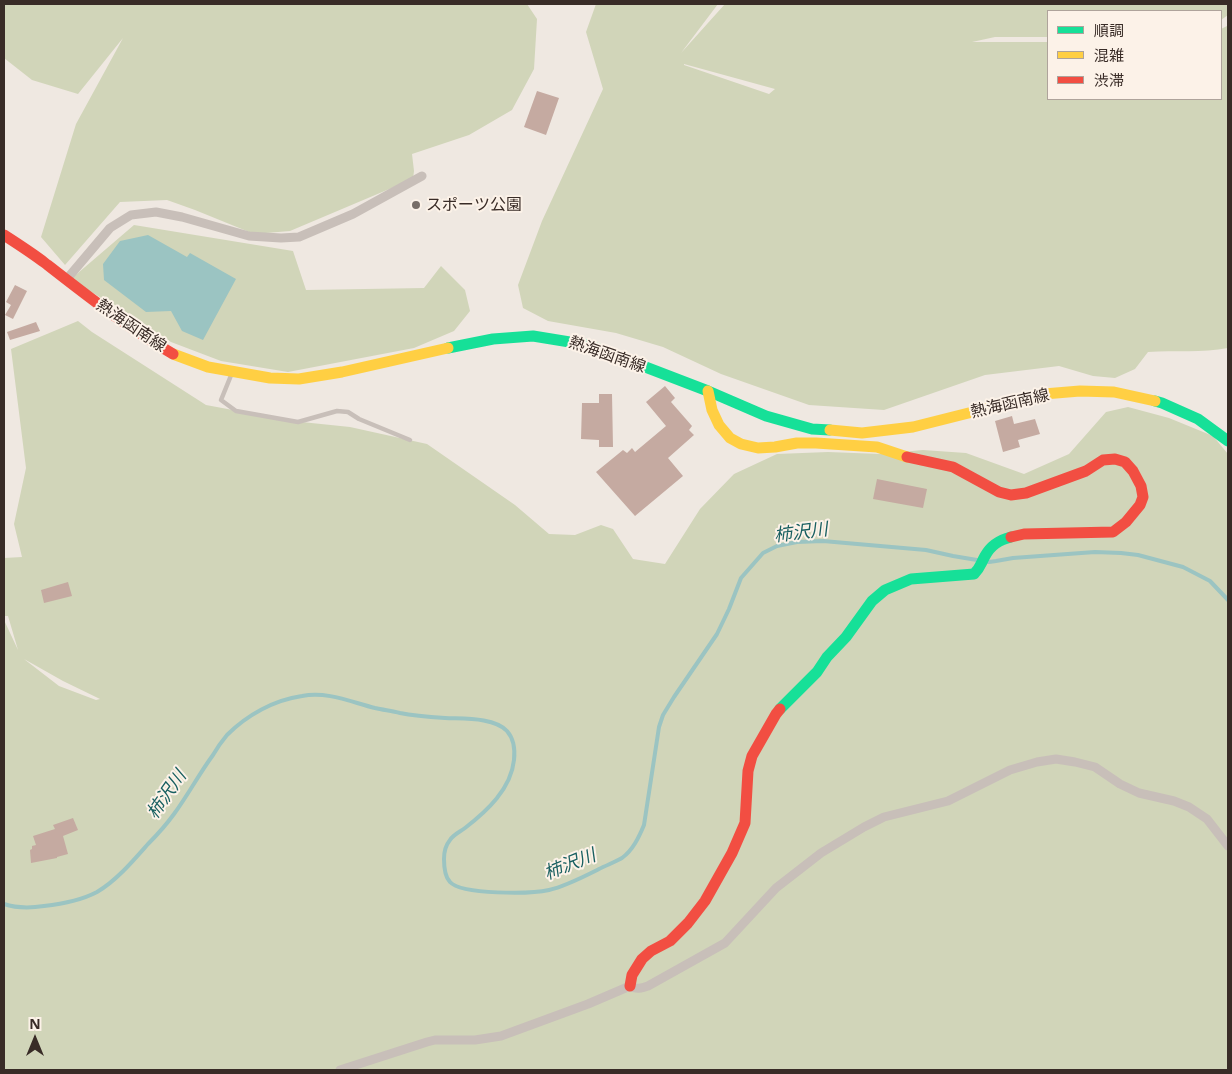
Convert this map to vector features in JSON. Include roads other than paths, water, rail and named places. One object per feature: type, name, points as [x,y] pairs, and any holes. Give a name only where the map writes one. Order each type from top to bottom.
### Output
[{"type":"main road","name":"熱海函南線","points":[[4,235],[44,262],[152,342],[174,355],[208,368],[270,378],[299,379],[342,372],[493,339],[533,336],[588,345],[708,391],[766,416],[812,429],[862,433],[913,428],[1044,394],[1080,391],[1114,392],[1162,403],[1198,419],[1228,441]]},
{"type":"main road","points":[[630,986],[632,975],[642,959],[651,951],[670,941],[694,916],[705,901],[732,854],[745,823],[748,770],[752,756],[776,714],[817,672],[872,601],[885,590],[911,579],[974,574],[981,567],[985,556],[996,542],[1007,538],[1024,534],[1113,532],[1126,522],[1140,505],[1143,497],[1142,486],[1133,471],[1125,462],[1115,459],[1103,460],[1086,471],[1026,493],[1011,494],[999,492],[953,467],[915,459],[877,447],[797,443],[758,448],[741,444],[730,438],[719,425],[712,410],[708,391]]},
{"type":"street","points":[[66,280],[110,228],[131,215],[156,212],[182,217],[249,236],[300,237],[352,214],[422,176]]},
{"type":"street","points":[[340,1070],[435,1040],[475,1040],[506,1034],[588,1004],[630,986],[638,988],[648,986],[725,943],[776,888],[821,852],[864,827],[884,817],[948,801],[1010,770],[1037,762],[1056,759],[1095,767],[1120,784],[1139,793],[1174,801],[1189,807],[1207,819],[1228,846]]},
{"type":"lane","points":[[232,372],[221,400],[236,411],[298,422],[337,411],[348,412],[359,419],[410,440]]},
{"type":"water","points":[[148,235],[187,257],[190,253],[236,279],[203,340],[182,331],[171,311],[146,312],[104,280],[103,264],[120,241]]},
{"type":"waterway","name":"柿沢川","points":[[4,904],[39,907],[71,902],[97,892],[124,870],[168,822],[227,735],[243,721],[271,705],[292,698],[311,695],[330,696],[406,714],[486,721],[501,726],[507,731],[514,745],[512,771],[503,790],[489,807],[448,842],[444,856],[447,877],[450,882],[468,889],[513,893],[549,890],[581,878],[622,858],[635,843],[644,825],[659,727],[663,715],[717,634],[741,578],[763,553],[777,546],[797,542],[823,541],[926,550],[989,562],[1013,558],[1095,552],[1138,555],[1183,567],[1210,581],[1228,600]]},
{"type":"place","name":"スポーツ公園","points":[[416,205]]}]
